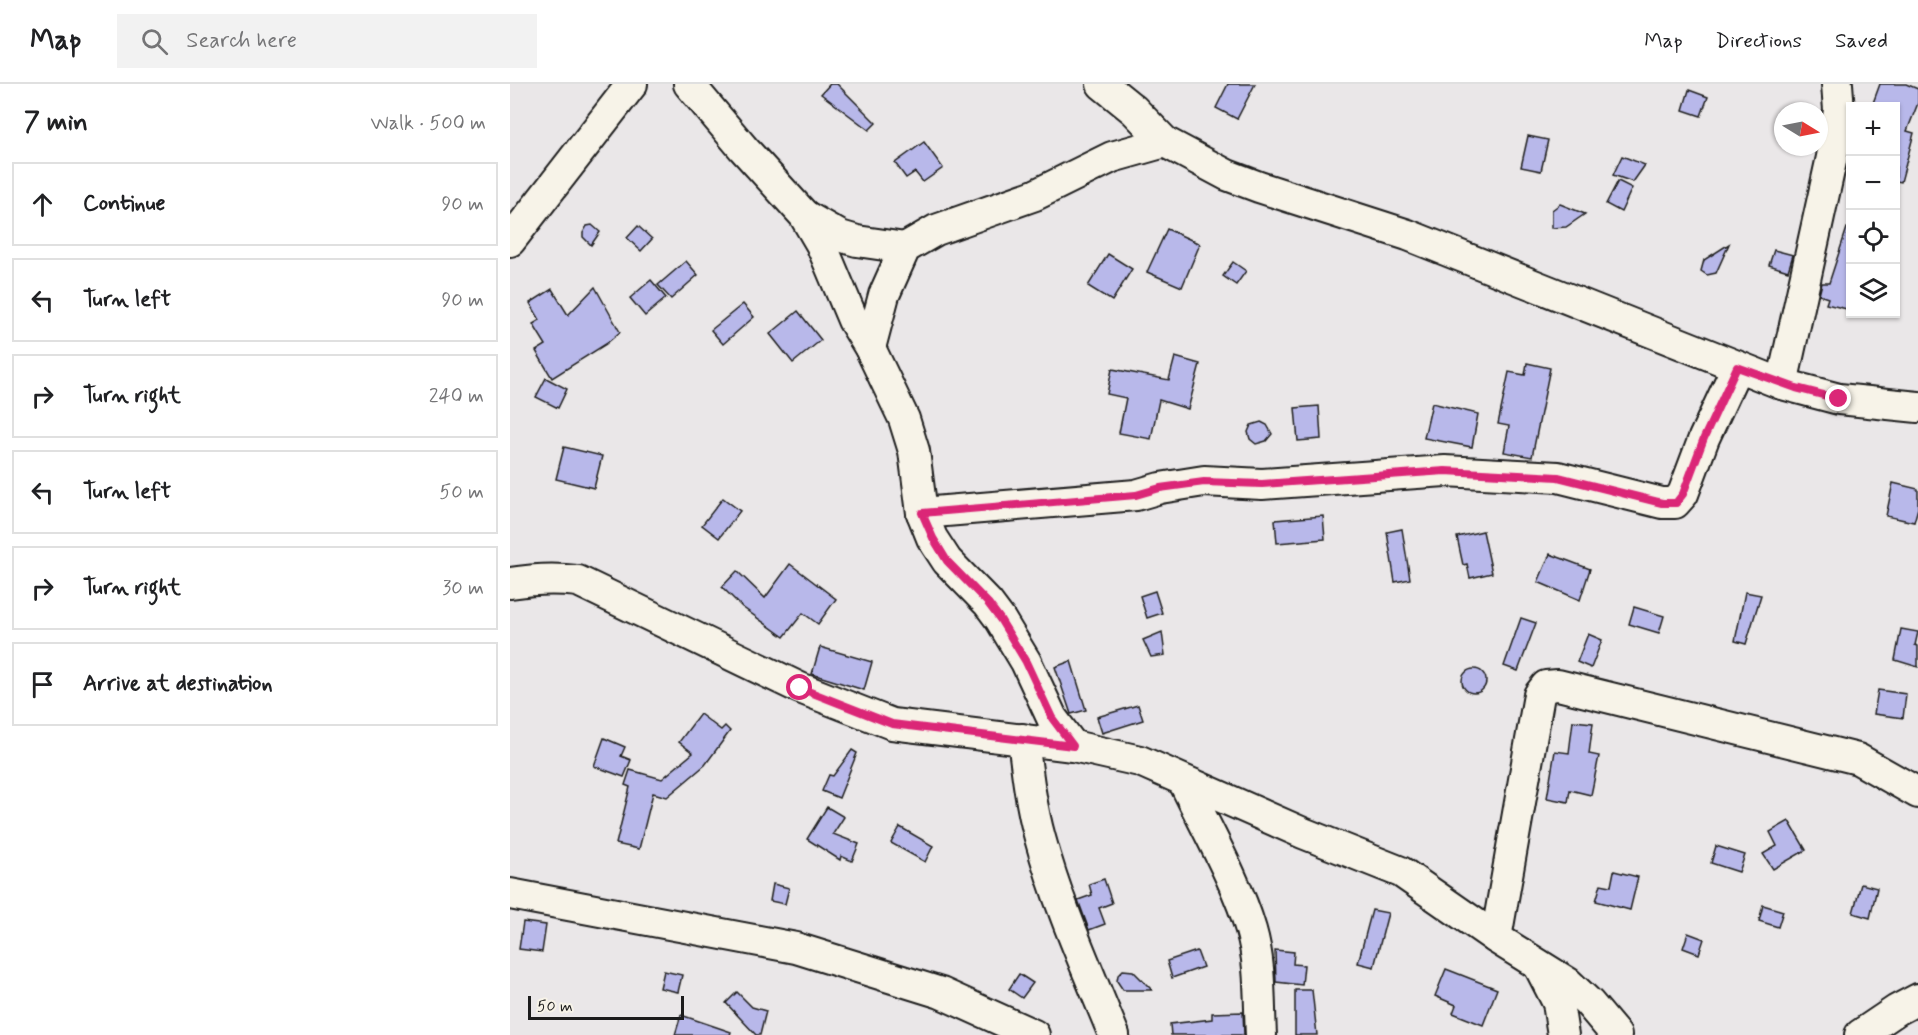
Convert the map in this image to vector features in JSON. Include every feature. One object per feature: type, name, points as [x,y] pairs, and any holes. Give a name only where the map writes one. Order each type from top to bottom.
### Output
[{"type":"street","points":[[510,241],[632,84]]},
{"type":"street","points":[[689,84],[804,215],[821,244],[853,320],[870,348],[904,419],[914,451],[922,513],[933,538],[947,561],[988,603],[1000,619],[1026,662],[1052,718],[1073,746]]},
{"type":"street","points":[[1102,84],[1134,110],[1166,142],[1227,175],[1408,234],[1782,384],[1839,399],[1918,407]]},
{"type":"street","points":[[1782,384],[1832,157],[1839,110],[1837,84]]},
{"type":"street","points":[[870,348],[884,295],[906,248],[936,230],[1035,195],[1112,158],[1166,142]]},
{"type":"street","points":[[804,215],[840,236],[857,241],[906,248]]},
{"type":"street","points":[[922,513],[1136,495],[1160,488],[1204,482],[1262,484],[1445,471],[1558,477],[1662,503],[1676,503],[1687,485],[1704,438],[1737,367]]},
{"type":"street","points":[[510,583],[535,578],[578,581],[800,688],[892,724],[1073,746],[1152,765],[1184,782],[1401,872],[1496,938],[1568,983],[1589,1003],[1616,1035]]},
{"type":"street","points":[[1496,938],[1539,694],[1546,686],[1558,686],[1858,759],[1918,793]]},
{"type":"street","points":[[1023,739],[1030,792],[1040,839],[1074,936],[1114,1035]]},
{"type":"street","points":[[1184,782],[1232,883],[1250,928],[1256,952],[1261,1035]]},
{"type":"street","points":[[510,894],[796,948],[941,993],[1034,1035]]},
{"type":"street","points":[[1539,966],[1558,1003],[1563,1035]]},
{"type":"street","points":[[1860,1035],[1918,999]]},
{"type":"building","points":[[830,84],[837,84],[876,123],[869,130],[821,94]]},
{"type":"building","points":[[1228,84],[1255,84],[1237,119],[1216,108]]},
{"type":"building","points":[[1880,84],[1906,84],[1918,89],[1918,103],[1907,131],[1914,133],[1901,182],[1900,102],[1873,102]]},
{"type":"building","points":[[1689,90],[1708,97],[1701,116],[1683,110]]},
{"type":"building","points":[[1528,136],[1548,140],[1541,171],[1521,167]]},
{"type":"building","points":[[924,142],[943,168],[923,182],[915,172],[906,178],[895,163]]},
{"type":"building","points":[[1622,156],[1645,165],[1633,182],[1613,175]]},
{"type":"building","points":[[1618,181],[1632,188],[1621,212],[1606,204]]},
{"type":"building","points":[[1560,204],[1585,214],[1566,227],[1552,228],[1552,210]]},
{"type":"building","points":[[592,225],[600,232],[591,245],[583,237],[583,233],[587,226]]},
{"type":"building","points":[[638,226],[652,239],[641,251],[627,238]]},
{"type":"building","points":[[1167,229],[1200,244],[1182,287],[1147,272]]},
{"type":"building","points":[[1846,231],[1846,309],[1826,304],[1828,298],[1819,295],[1822,283],[1829,283]]},
{"type":"building","points":[[1729,244],[1716,273],[1707,275],[1701,271],[1704,260]]},
{"type":"building","points":[[1774,250],[1793,255],[1788,271],[1769,265]]},
{"type":"building","points":[[1108,254],[1132,269],[1112,301],[1088,286]]},
{"type":"building","points":[[686,261],[698,275],[671,299],[658,285]]},
{"type":"building","points":[[1233,262],[1246,271],[1236,285],[1223,276]]},
{"type":"building","points":[[651,280],[666,298],[645,316],[630,298]]},
{"type":"building","points":[[595,287],[620,332],[606,344],[552,378],[536,351],[546,345],[533,324],[540,320],[530,303],[552,289],[568,315]]},
{"type":"building","points":[[743,304],[754,317],[723,344],[711,330]]},
{"type":"building","points":[[798,311],[821,340],[793,363],[770,334]]},
{"type":"building","points":[[1175,357],[1200,364],[1188,409],[1159,400],[1151,439],[1119,433],[1126,398],[1107,394],[1112,369],[1169,380]]},
{"type":"building","points":[[1527,363],[1550,368],[1532,457],[1504,452],[1509,426],[1498,424],[1509,372],[1525,375]]},
{"type":"building","points":[[546,378],[567,389],[558,408],[536,397]]},
{"type":"building","points":[[1432,403],[1478,414],[1472,447],[1424,438]]},
{"type":"building","points":[[1319,406],[1321,439],[1298,441],[1295,408]]},
{"type":"building","points":[[1261,422],[1267,425],[1272,434],[1266,441],[1256,444],[1250,439],[1248,432],[1251,425]]},
{"type":"building","points":[[564,447],[602,456],[594,488],[556,479]]},
{"type":"building","points":[[1893,483],[1918,489],[1918,508],[1914,522],[1886,516]]},
{"type":"building","points":[[723,498],[740,511],[719,538],[702,525]]},
{"type":"building","points":[[1323,516],[1325,539],[1277,543],[1275,520]]},
{"type":"building","points":[[1402,529],[1410,579],[1395,582],[1387,532]]},
{"type":"building","points":[[1483,531],[1492,573],[1470,578],[1467,564],[1463,565],[1457,537]]},
{"type":"building","points":[[1550,554],[1590,569],[1580,600],[1538,582]]},
{"type":"building","points":[[790,564],[836,599],[818,624],[803,613],[784,637],[742,607],[722,587],[737,571],[765,598]]},
{"type":"building","points":[[1155,591],[1162,613],[1147,618],[1140,596]]},
{"type":"building","points":[[1745,592],[1761,595],[1746,644],[1735,641]]},
{"type":"building","points":[[1634,607],[1664,616],[1659,633],[1629,624]]},
{"type":"building","points":[[1521,618],[1536,623],[1518,671],[1504,666]]},
{"type":"building","points":[[1901,629],[1918,632],[1915,645],[1918,646],[1918,667],[1895,660]]},
{"type":"building","points":[[1162,632],[1165,655],[1151,657],[1143,640]]},
{"type":"building","points":[[1588,634],[1602,640],[1591,668],[1577,662]]},
{"type":"building","points":[[820,647],[872,662],[864,690],[812,674]]},
{"type":"building","points":[[1071,661],[1086,710],[1071,714],[1055,667]]},
{"type":"building","points":[[1474,669],[1482,673],[1486,681],[1482,689],[1474,693],[1466,689],[1462,681],[1466,673]]},
{"type":"building","points":[[1878,690],[1906,694],[1903,718],[1874,714]]},
{"type":"building","points":[[1138,705],[1143,720],[1102,733],[1097,717]]},
{"type":"building","points":[[700,714],[721,730],[725,726],[730,731],[705,765],[667,797],[653,793],[639,849],[616,844],[630,787],[625,785],[630,770],[662,779],[693,753],[679,742]]},
{"type":"building","points":[[1573,721],[1593,723],[1589,754],[1599,756],[1591,795],[1570,790],[1568,802],[1547,798],[1555,751],[1569,753]]},
{"type":"building","points":[[604,738],[625,747],[621,756],[631,760],[624,777],[594,766]]},
{"type":"building","points":[[852,750],[857,753],[839,798],[822,791],[829,775],[833,776]]},
{"type":"building","points":[[827,807],[844,817],[833,834],[859,844],[852,861],[841,856],[840,860],[807,839]]},
{"type":"building","points":[[1789,821],[1806,850],[1773,869],[1763,854],[1777,846],[1770,832]]},
{"type":"building","points":[[900,827],[933,846],[925,862],[891,843]]},
{"type":"building","points":[[1716,846],[1745,855],[1739,872],[1711,863]]},
{"type":"building","points":[[1614,871],[1638,877],[1630,910],[1596,901],[1601,884],[1611,886]]},
{"type":"building","points":[[1104,879],[1112,903],[1099,908],[1105,924],[1089,930],[1078,900],[1092,895],[1089,884]]},
{"type":"building","points":[[773,884],[789,888],[785,904],[770,901]]},
{"type":"building","points":[[1861,884],[1877,888],[1870,918],[1853,913]]},
{"type":"building","points":[[1763,905],[1783,911],[1778,927],[1759,921]]},
{"type":"building","points":[[1372,910],[1388,913],[1374,967],[1358,963]]},
{"type":"building","points":[[523,922],[546,925],[542,952],[519,949]]},
{"type":"building","points":[[1688,933],[1704,939],[1699,954],[1683,948]]},
{"type":"building","points":[[1275,950],[1294,952],[1293,964],[1304,965],[1302,985],[1276,982]]},
{"type":"building","points":[[1197,951],[1203,967],[1172,978],[1167,961]]},
{"type":"building","points":[[1446,969],[1497,989],[1483,1025],[1453,1013],[1456,1005],[1435,996]]},
{"type":"building","points":[[1123,970],[1133,971],[1152,990],[1123,990],[1117,981],[1118,975]]},
{"type":"building","points":[[664,971],[682,975],[678,992],[660,988]]},
{"type":"building","points":[[1019,974],[1033,983],[1022,998],[1009,989]]},
{"type":"building","points":[[1295,990],[1312,990],[1317,1035],[1295,1035]]},
{"type":"building","points":[[737,992],[752,1007],[766,1011],[760,1035],[756,1035],[726,1003]]},
{"type":"building","points":[[1243,1012],[1244,1035],[1171,1035],[1170,1024],[1212,1019],[1212,1013]]},
{"type":"building","points":[[681,1015],[731,1032],[730,1035],[675,1035]]},
{"type":"route","points":[[800,688],[892,724],[1073,746],[1052,718],[1026,662],[1000,619],[988,603],[947,561],[922,513],[1136,495],[1160,488],[1204,482],[1262,484],[1445,471],[1502,472],[1558,477],[1662,503],[1676,503],[1691,477],[1704,438],[1737,367],[1782,384],[1839,399]]}]
